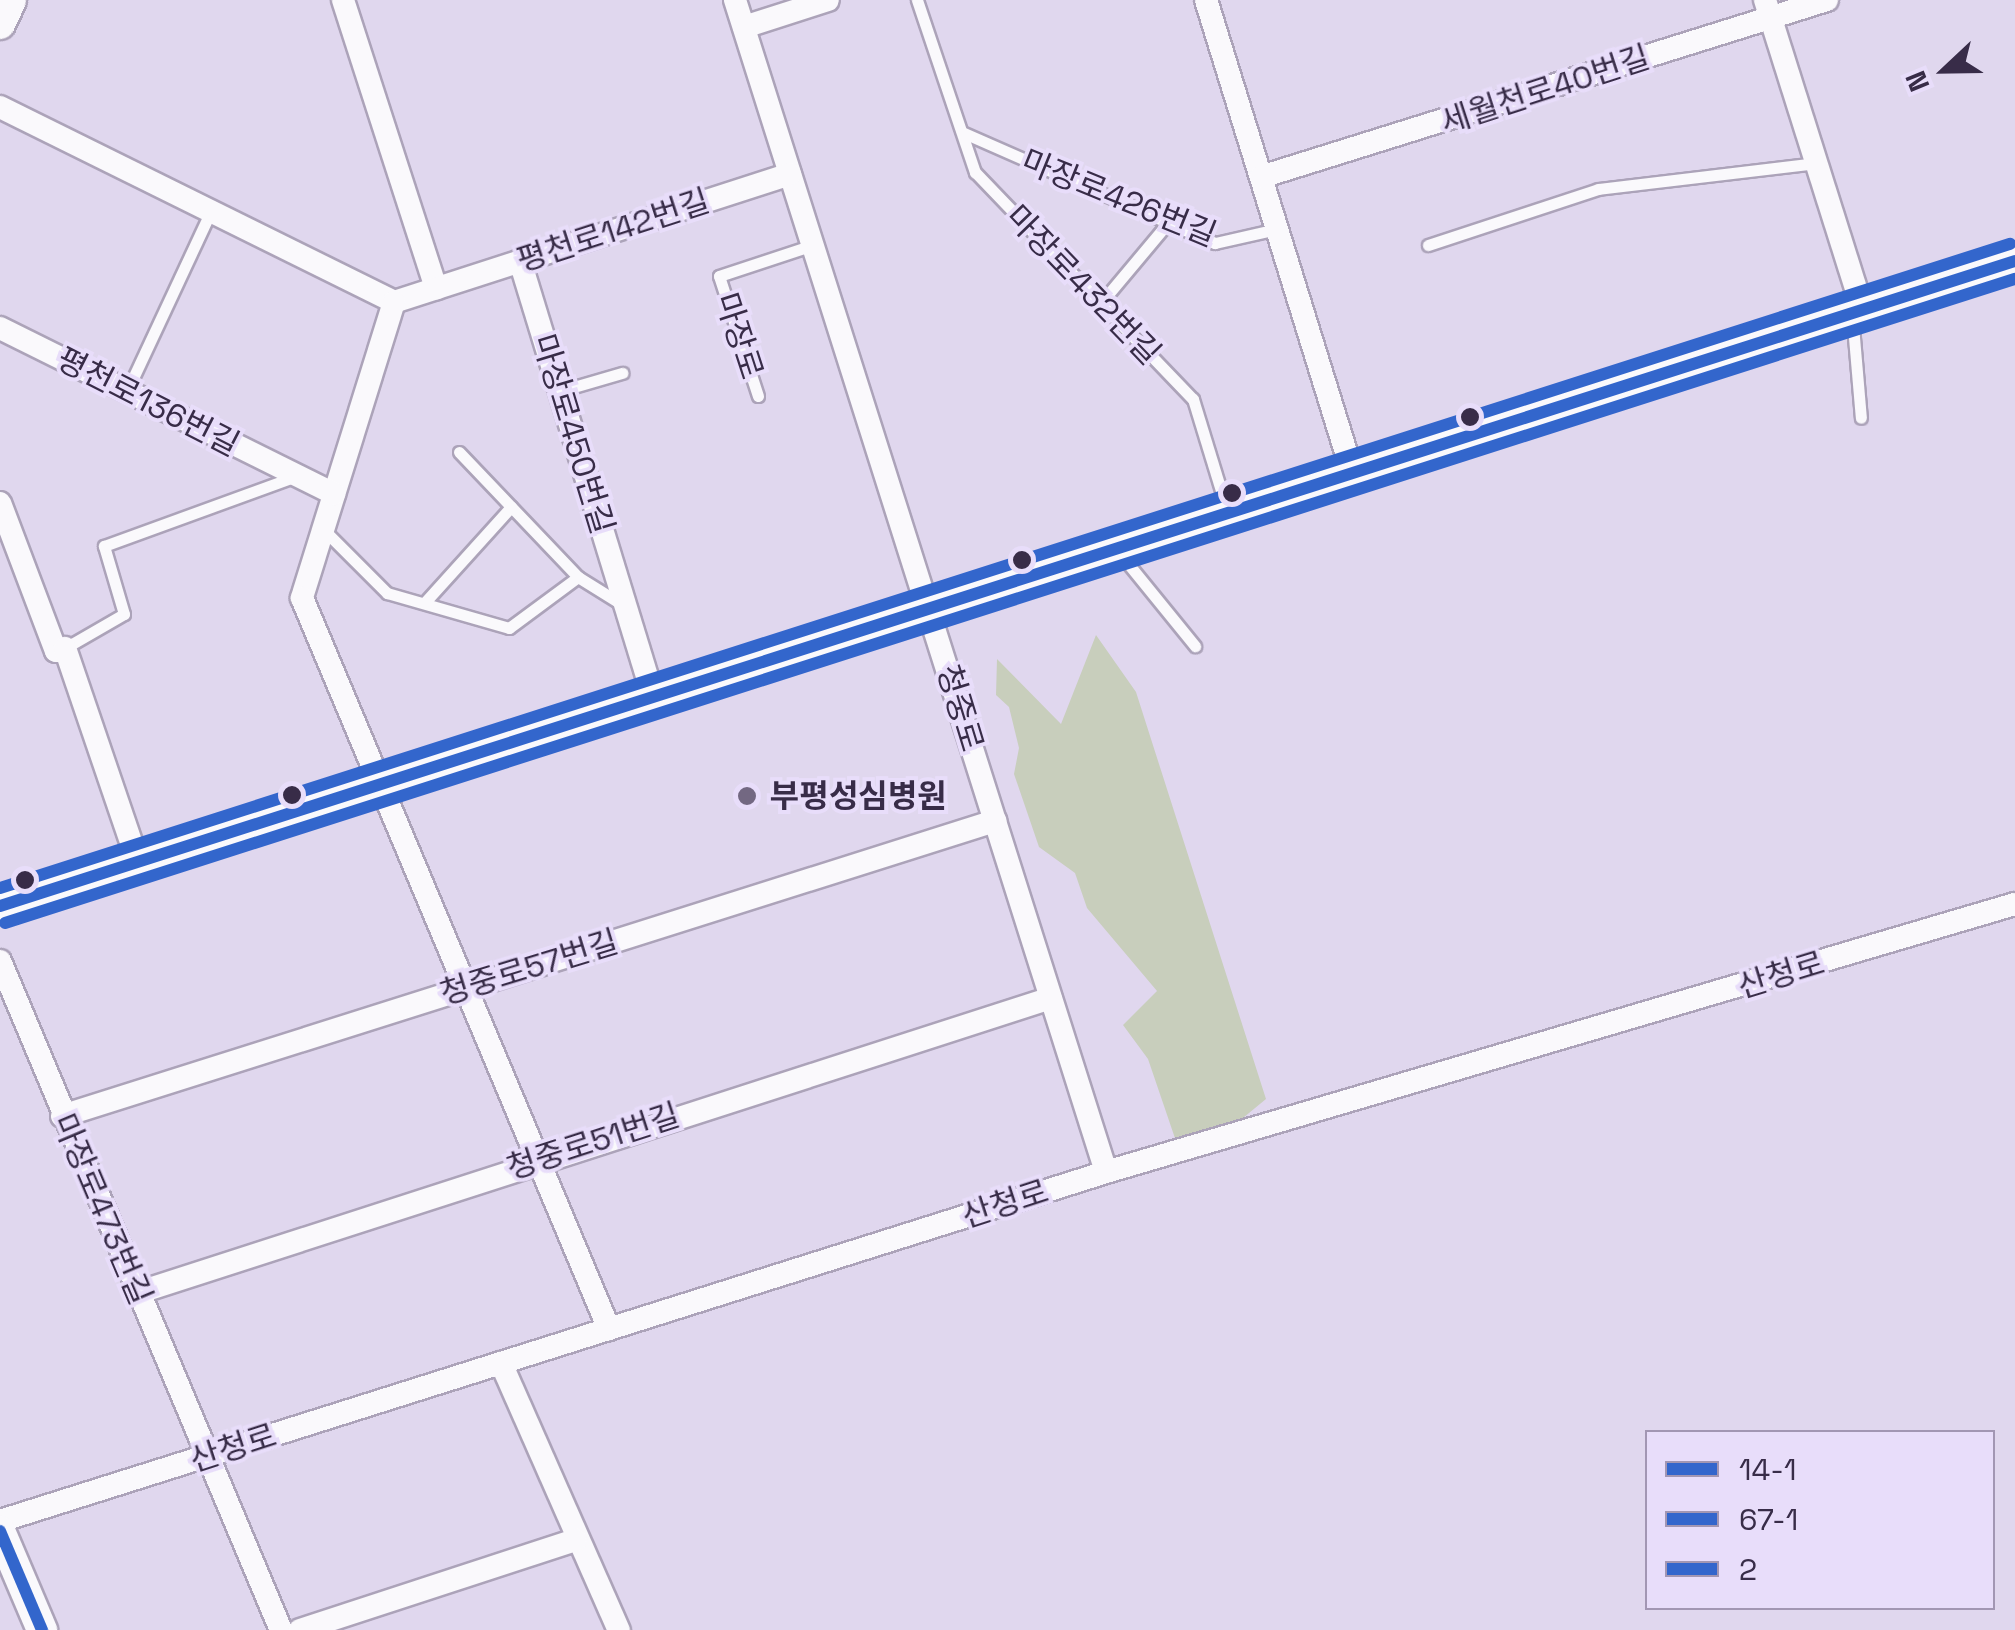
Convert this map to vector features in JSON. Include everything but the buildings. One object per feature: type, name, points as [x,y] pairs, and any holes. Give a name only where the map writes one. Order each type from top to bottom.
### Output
[{"type":"main road","points":[[0,24],[12,0]]},
{"type":"main road","points":[[0,906],[2015,262]]},
{"type":"main road","points":[[0,1531],[42,1630]]},
{"type":"street","points":[[343,0],[436,288]]},
{"type":"street","name":"청중로","points":[[735,0],[1106,1172]]},
{"type":"street","points":[[744,28],[828,0]]},
{"type":"street","points":[[1206,0],[1353,474]]},
{"type":"street","name":"세월천로40번길","points":[[1261,177],[1768,9],[1827,0]]},
{"type":"street","points":[[1768,9],[1817,163],[1858,312]]},
{"type":"street","points":[[0,107],[394,302],[302,598],[609,1329]]},
{"type":"street","name":"평천로142번길","points":[[394,302],[790,174]]},
{"type":"street","name":"마장로450번길","points":[[520,261],[654,698]]},
{"type":"street","name":"평천로136번길","points":[[0,328],[334,494]]},
{"type":"street","points":[[0,503],[56,650],[65,648],[138,862]]},
{"type":"street","name":"청중로57번길","points":[[62,1116],[995,822]]},
{"type":"street","name":"산청로","points":[[0,1521],[1106,1172],[2015,904]]},
{"type":"street","name":"마장로473번길","points":[[0,961],[281,1630]]},
{"type":"street","name":"청중로51번길","points":[[137,1293],[538,1159],[1051,998]]},
{"type":"street","points":[[501,1363],[619,1630]]},
{"type":"street","points":[[300,1630],[576,1540]]},
{"type":"lane","name":"마장로432번길","points":[[917,0],[975,172],[1192,398],[1228,514]]},
{"type":"lane","name":"마장로426번길","points":[[964,132],[1215,243],[1277,229]]},
{"type":"lane","points":[[1428,245],[1598,189],[1817,163]]},
{"type":"lane","points":[[127,391],[211,211]]},
{"type":"lane","points":[[1100,304],[1166,224]]},
{"type":"lane","name":"마장로","points":[[758,396],[719,276],[813,245]]},
{"type":"lane","points":[[1858,312],[1861,418]]},
{"type":"lane","points":[[560,392],[622,372]]},
{"type":"lane","name":"마장로450번길","points":[[459,452],[578,577],[626,607]]},
{"type":"lane","name":"평천로136번길","points":[[65,648],[118,622],[124,614],[104,546],[296,476]]},
{"type":"lane","points":[[426,600],[512,507]]},
{"type":"lane","points":[[323,530],[388,593],[522,626],[578,577]]},
{"type":"lane","points":[[1117,550],[1195,646]]},
{"type":"green space","points":[[1096,635],[1136,692],[1266,1099],[1215,1141],[1179,1150],[1148,1059],[1123,1025],[1157,991],[1087,908],[1075,873],[1039,847],[1014,774],[1019,748],[1009,707],[996,695],[997,659],[1061,724]]},
{"type":"transit line","name":"2","points":[[0,888],[2010,244]]},
{"type":"transit line","name":"14-1","points":[[0,906],[2015,261]]},
{"type":"transit line","name":"67-1","points":[[5,923],[2015,279]]},
{"type":"transit line","name":"14-1","points":[[0,1531],[42,1630]]},
{"type":"place","name":"부평성심병원","points":[[747,796]]}]
